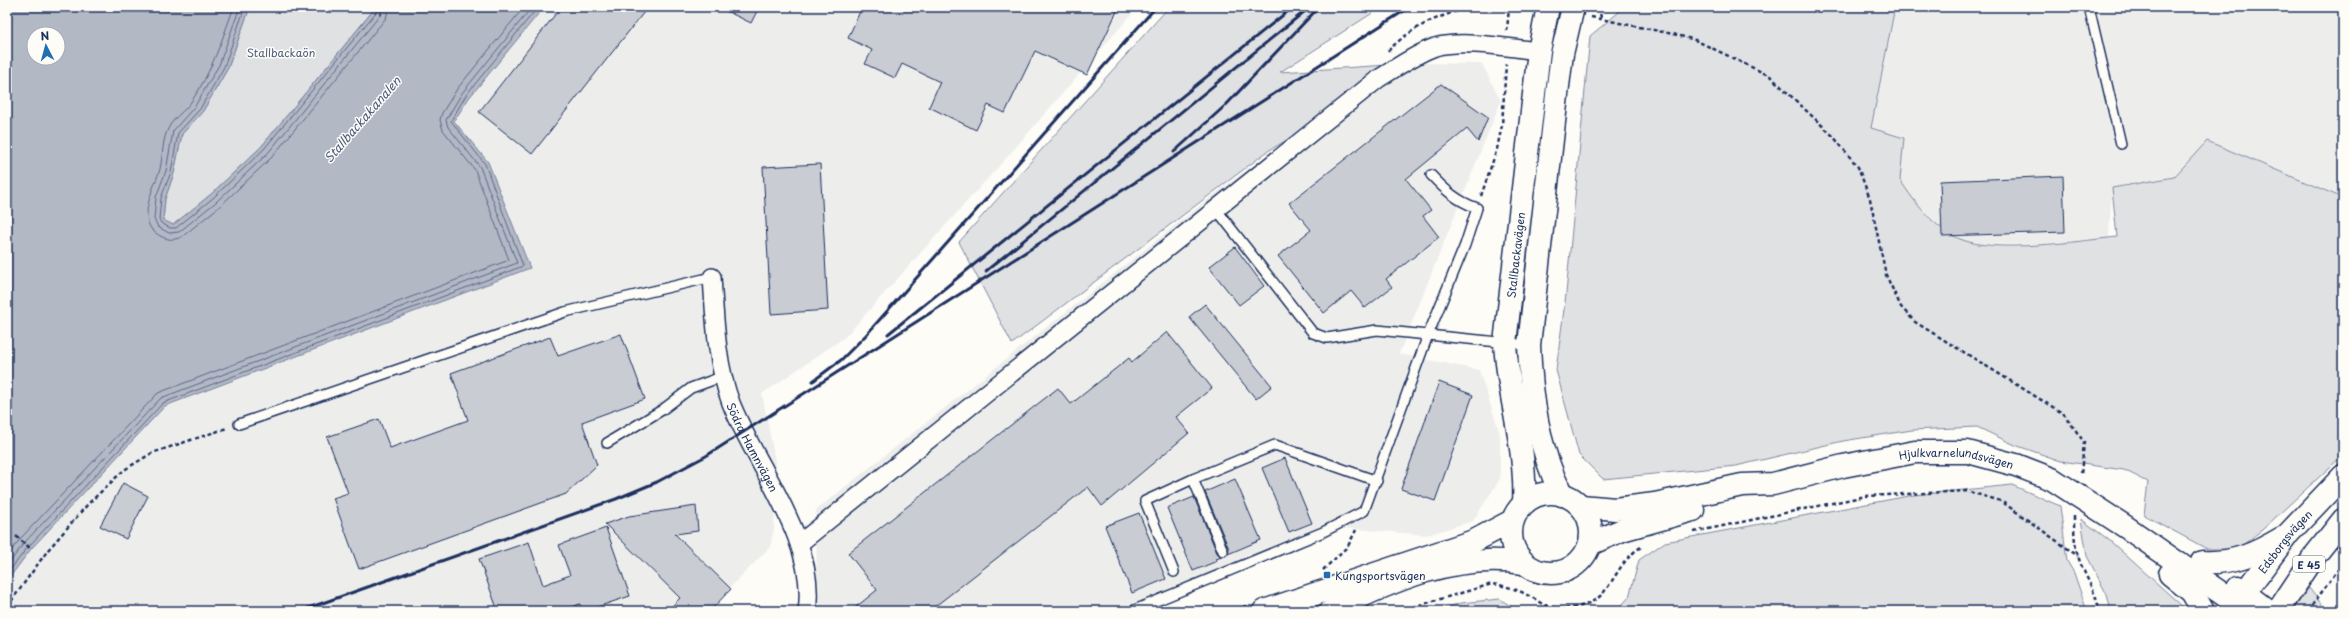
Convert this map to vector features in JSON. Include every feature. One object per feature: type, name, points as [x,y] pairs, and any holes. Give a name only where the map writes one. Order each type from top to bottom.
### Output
[{"type":"main road","name":"Stallbackavägen","points":[[1524,503],[1524,477],[1508,379],[1505,343],[1539,51],[1548,7]]},
{"type":"main road","name":"Stallbackavägen","points":[[1562,494],[1550,472],[1536,415],[1530,378],[1529,345],[1562,54],[1573,7]]},
{"type":"main road","name":"Hjulkvarnelundsvägen","points":[[1581,506],[1615,508],[1655,504],[1742,486],[1773,484],[1843,466],[1915,452],[1968,452],[2016,465],[2052,479],[2126,527],[2239,604]]},
{"type":"main road","name":"Edsborgsvägen","points":[[2239,604],[2288,534],[2343,476]]},
{"type":"main road","name":"Hjulkvarnelundsvägen","points":[[1590,544],[1622,530],[1642,524],[1747,498],[1773,484]]},
{"type":"main road","points":[[1257,608],[1474,542],[1512,521],[1524,503],[1543,493],[1562,494],[1573,499],[1581,506],[1590,523],[1590,544],[1581,560],[1560,572],[1537,571],[1523,563],[1506,560],[1463,563],[1409,575],[1373,589],[1331,611]]},
{"type":"main road","name":"E 45","points":[[2278,611],[2316,554],[2343,520]]},
{"type":"main road","points":[[1512,521],[1512,543],[1523,563]]},
{"type":"main road","points":[[2126,527],[2158,535],[2202,562],[2239,604],[2268,611]]},
{"type":"main road","points":[[2126,527],[2143,552],[2192,592],[2203,611]]},
{"type":"main road","points":[[2202,562],[2222,563],[2244,557],[2288,534]]},
{"type":"street","points":[[800,543],[1378,79],[1420,54],[1435,47],[1450,45],[1506,47],[1539,51]]},
{"type":"street","name":"Södra Hamnvägen","points":[[712,277],[717,340],[731,402],[743,432],[800,543],[807,565],[809,600],[807,611]]},
{"type":"lane","points":[[2089,7],[2121,144]]},
{"type":"lane","points":[[1132,611],[1323,532],[1364,511],[1377,481],[1428,335],[1465,245],[1477,208],[1462,203],[1451,196],[1431,175]]},
{"type":"lane","points":[[1216,209],[1313,333],[1327,338],[1377,330],[1529,345]]},
{"type":"lane","points":[[239,424],[565,312],[712,277]]},
{"type":"lane","points":[[607,443],[662,410],[691,388],[724,376]]},
{"type":"lane","points":[[1174,572],[1145,501],[1193,479],[1275,445],[1377,481]]},
{"type":"lane","points":[[1193,479],[1224,551]]},
{"type":"path","points":[[377,7],[381,15]]},
{"type":"path","points":[[1477,208],[1497,149],[1502,125],[1509,7]]},
{"type":"path","points":[[1599,7],[1601,18],[1695,40],[1752,66],[1770,76],[1833,136],[1858,167],[1866,183],[1886,275],[1901,307],[1915,322],[2064,414],[2084,442],[2080,479]]},
{"type":"path","points":[[7,607],[48,550],[88,504],[124,470],[152,453],[239,424]]},
{"type":"path","points":[[1687,534],[1866,496],[1966,491],[2001,501],[2078,556]]},
{"type":"path","points":[[2074,509],[2074,540],[2078,556],[2098,603],[2099,611]]},
{"type":"path","points":[[1322,571],[1348,546],[1364,511]]},
{"type":"path","points":[[16,536],[31,549]]},
{"type":"path","points":[[1399,611],[1492,584],[1507,586],[1544,605],[1565,608],[1585,606],[1595,601],[1604,592],[1621,565],[1641,546],[1647,544]]},
{"type":"path","points":[[2308,611],[2343,563]]},
{"type":"path","points":[[1230,611],[1257,608]]},
{"type":"shaded area","points":[[544,7],[1138,7],[1008,156],[845,337],[762,394],[777,470],[774,529],[770,547],[707,611],[7,611],[7,581],[31,549],[165,406],[529,268],[488,162],[454,121],[469,98]]},
{"type":"shaded area","points":[[1895,7],[2343,7],[2343,198],[2207,141],[2174,177],[2112,188],[2109,238],[2037,245],[1978,244],[1959,239],[1938,225],[1914,202],[1900,180],[1904,138],[1871,128]]},
{"type":"shaded area","points":[[1419,63],[1482,64],[1501,101],[1399,354],[1479,370],[1500,434],[1500,479],[1473,521],[1427,535],[1343,528],[1113,611],[817,611],[816,510],[1217,192],[1288,140]]},
{"type":"green space","name":"Stallbackaön","points":[[250,7],[376,7],[261,147],[210,195],[173,225],[163,220],[165,199],[174,173],[182,134],[203,111],[228,68]]},
{"type":"green space","points":[[1169,7],[1382,7],[1280,72],[1419,63],[1268,151],[1012,344],[959,242]]},
{"type":"green space","points":[[1618,7],[1895,7],[1871,128],[1904,138],[1900,180],[1906,189],[1934,222],[1960,239],[1975,243],[1994,246],[2015,246],[2117,237],[2112,188],[2174,177],[2207,141],[2343,198],[2343,455],[2263,529],[2238,549],[2207,549],[2144,515],[2148,482],[2124,470],[2061,461],[2015,445],[1977,427],[1912,430],[1843,441],[1736,466],[1603,479],[1579,455],[1556,370],[1566,294],[1590,36],[1619,12]]},
{"type":"green space","points":[[2012,485],[2060,506],[2067,561],[2074,573],[2087,611],[1617,611],[1629,597],[1639,560],[1665,542],[1914,495]]},
{"type":"green space","points":[[2081,519],[2109,540],[2182,606],[2184,611],[2111,611],[2107,595],[2087,556]]},
{"type":"green space","points":[[2309,588],[2327,611],[2292,611]]},
{"type":"green space","points":[[1500,599],[1518,611],[1434,611],[1461,603]]},
{"type":"water","name":"Stallbackakanalen","points":[[7,7],[250,7],[228,68],[203,111],[182,134],[174,173],[165,199],[163,220],[173,225],[210,195],[261,147],[376,7],[544,7],[469,98],[454,121],[488,162],[530,268],[165,406],[31,549],[7,581]]},
{"type":"building","points":[[561,7],[648,7],[532,154],[479,112]]},
{"type":"building","points":[[718,7],[759,7],[751,23]]},
{"type":"building","points":[[862,7],[1119,7],[1087,75],[1035,51],[1005,113],[988,105],[976,130],[929,107],[940,82],[902,64],[895,78],[865,64],[872,50],[848,38]]},
{"type":"building","points":[[1441,84],[1488,117],[1478,142],[1467,129],[1406,179],[1431,210],[1423,216],[1439,237],[1386,279],[1392,287],[1365,308],[1351,291],[1324,313],[1278,256],[1311,230],[1289,203]]},
{"type":"building","points":[[820,164],[828,310],[771,314],[763,167]]},
{"type":"building","points":[[2063,176],[2065,232],[1942,236],[1940,181]]},
{"type":"building","points":[[1235,247],[1264,286],[1239,305],[1209,267]]},
{"type":"building","points":[[1205,304],[1272,386],[1256,399],[1189,317]]},
{"type":"building","points":[[1167,332],[1212,388],[1176,417],[1189,433],[1102,506],[1088,487],[929,611],[851,611],[877,590],[848,553],[1058,388],[1071,404],[1129,358],[1132,362]]},
{"type":"building","points":[[621,334],[645,399],[582,422],[597,465],[566,494],[359,569],[333,498],[348,493],[327,437],[379,419],[390,448],[468,420],[451,373],[550,337],[558,356]]},
{"type":"building","points":[[1439,382],[1473,395],[1435,501],[1401,489]]},
{"type":"building","points":[[1285,458],[1312,523],[1289,532],[1262,468]]},
{"type":"building","points":[[1235,479],[1261,540],[1228,554],[1229,549],[1205,492]]},
{"type":"building","points":[[123,483],[148,496],[126,539],[100,526]]},
{"type":"building","points":[[1194,497],[1217,553],[1222,557],[1216,559],[1217,561],[1193,571],[1167,508]]},
{"type":"building","points":[[696,506],[698,531],[675,534],[731,589],[710,611],[667,611],[680,598],[605,524],[629,516]]},
{"type":"building","points":[[1139,513],[1166,579],[1132,593],[1105,526]]},
{"type":"building","points":[[606,528],[630,596],[585,611],[582,611],[580,604],[560,611],[498,611],[479,559],[529,542],[543,585],[570,575],[559,545]]},
{"type":"railway","points":[[813,381],[841,360],[866,335],[1156,7]]},
{"type":"railway","points":[[888,334],[1293,7]]},
{"type":"railway","points":[[986,271],[1310,7]]},
{"type":"railway","points":[[1174,152],[1227,104],[1319,7]]},
{"type":"railway","points":[[300,611],[616,499],[657,482],[706,456],[1410,7]]},
{"type":"place","name":"Kungsportsvägen","points":[[1327,575]]}]
